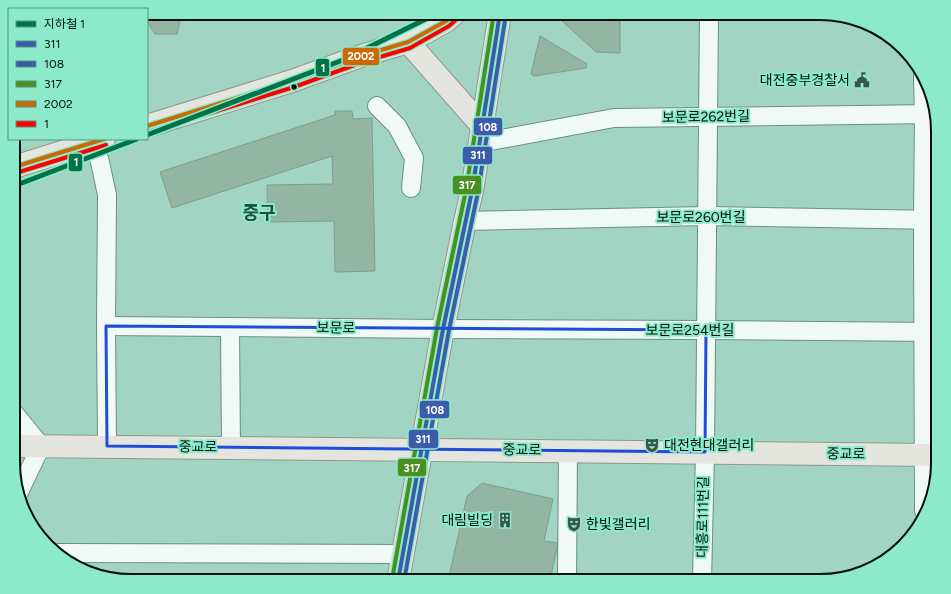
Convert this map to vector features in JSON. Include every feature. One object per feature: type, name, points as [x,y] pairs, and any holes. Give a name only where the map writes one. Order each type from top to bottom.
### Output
[{"type":"main road","points":[[148,126],[292,81],[360,56],[408,42],[447,20]]},
{"type":"main road","points":[[399,574],[443,329],[472,191],[499,20]]},
{"type":"main road","points":[[408,42],[481,134]]},
{"type":"main road","points":[[20,164],[97,140]]},
{"type":"main road","name":"중교로","points":[[20,446],[931,455]]},
{"type":"street","name":"대흥로111번길","points":[[702,574],[705,452],[709,20]]},
{"type":"street","points":[[377,106],[397,126],[414,158],[411,188]]},
{"type":"street","name":"보문로262번길","points":[[481,134],[614,118],[930,114]]},
{"type":"street","points":[[926,496],[931,455],[930,116]]},
{"type":"street","points":[[97,140],[107,195],[107,446]]},
{"type":"street","name":"보문로260번길","points":[[465,221],[707,216],[930,221]]},
{"type":"street","name":"보문로","points":[[106,326],[443,329]]},
{"type":"street","points":[[230,327],[231,448]]},
{"type":"street","name":"보문로254번길","points":[[443,329],[931,332]]},
{"type":"street","points":[[20,420],[41,446],[22,485]]},
{"type":"street","points":[[567,574],[568,451]]},
{"type":"street","points":[[66,553],[403,554]]},
{"type":"highlighted area","points":[[106,326],[706,330],[705,452],[107,446]]},
{"type":"building","points":[[148,20],[180,20],[177,34],[155,34]]},
{"type":"building","points":[[561,20],[620,20],[620,53],[596,52]]},
{"type":"building","points":[[540,36],[587,64],[586,68],[534,76],[531,74]]},
{"type":"building","points":[[335,111],[352,111],[353,119],[372,118],[375,271],[335,272],[334,221],[268,222],[267,185],[333,184],[332,156],[172,208],[160,172],[335,115]]},
{"type":"building","name":"대림빌딩","points":[[482,483],[553,499],[544,541],[558,543],[551,574],[450,574],[467,496]]},
{"type":"metro line","name":"1","points":[[148,135],[343,60],[424,20]]},
{"type":"metro line","name":"1","points":[[20,184],[134,140]]},
{"type":"transit line","name":"2002","points":[[148,126],[292,81],[361,56],[408,42],[447,20]]},
{"type":"transit line","name":"1","points":[[149,132],[294,87],[363,62],[410,48],[449,26],[456,20]]},
{"type":"transit line","name":"317","points":[[393,574],[437,328],[466,190],[493,20]]},
{"type":"transit line","name":"311","points":[[399,574],[443,329],[472,191],[499,20]]},
{"type":"transit line","name":"108","points":[[405,574],[449,330],[478,192],[505,20]]},
{"type":"transit line","name":"2002","points":[[20,165],[101,140]]},
{"type":"transit line","name":"1","points":[[20,172],[106,145]]},
{"type":"place","name":"대전중부경찰서","points":[[862,80]]},
{"type":"place","name":"대전현대갤러리","points":[[652,445]]},
{"type":"place","name":"대림빌딩","points":[[505,520]]},
{"type":"place","name":"한빛갤러리","points":[[574,524]]},
{"type":"district","name":"중구","points":[[259,213]]}]
